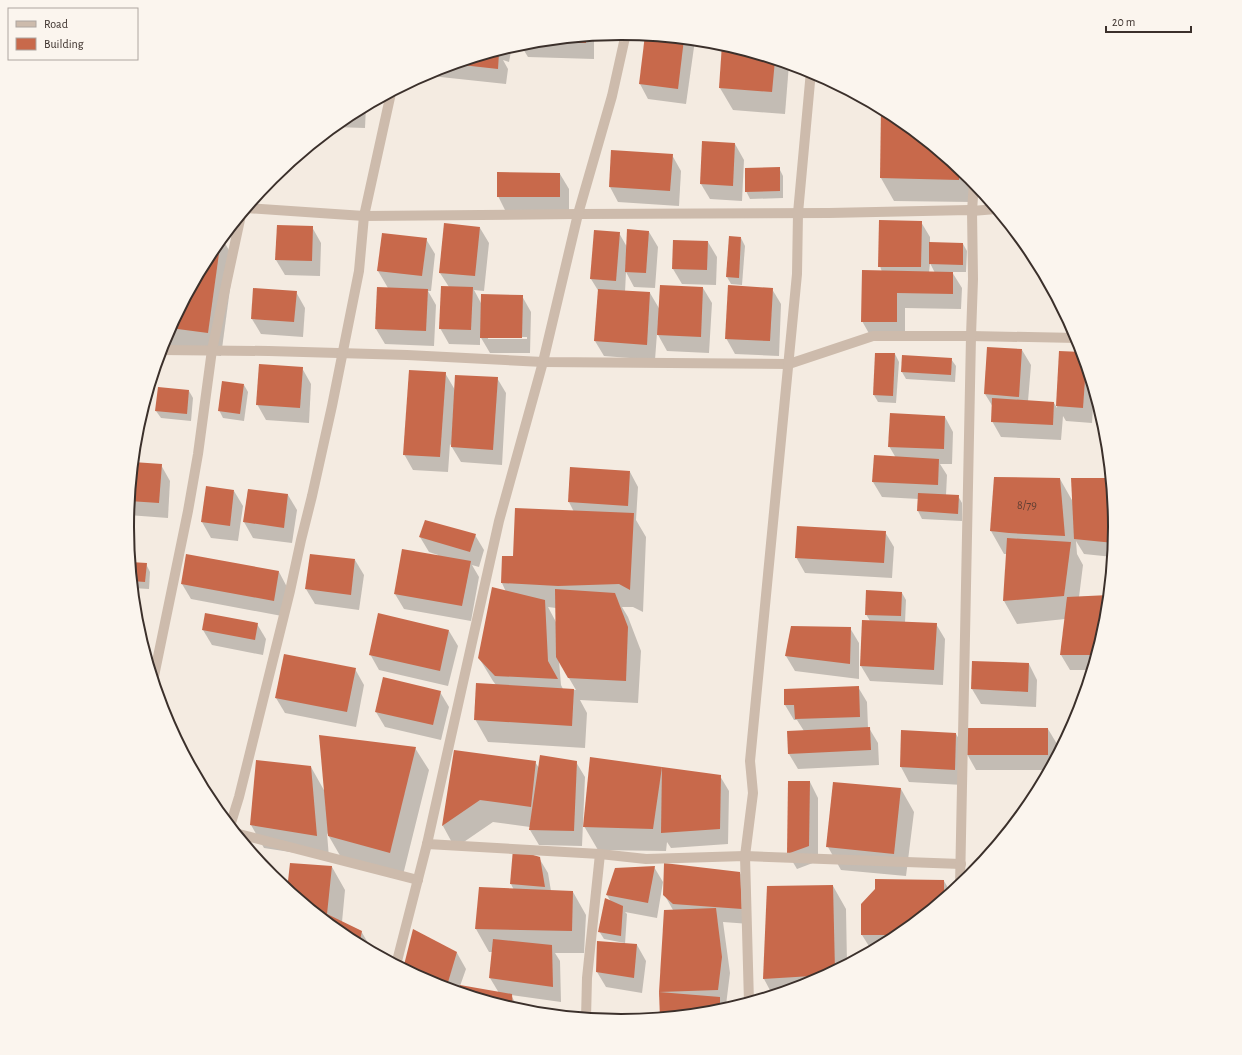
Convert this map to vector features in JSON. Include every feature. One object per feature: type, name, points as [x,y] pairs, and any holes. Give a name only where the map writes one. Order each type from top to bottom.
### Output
[{"type":"street","points":[[397,961],[427,844],[499,522],[543,362],[578,214],[612,96],[625,40]]},
{"type":"street","points":[[749,997],[745,856],[753,793],[750,761],[797,274],[798,213],[810,78]]},
{"type":"street","points":[[232,821],[239,797],[314,489],[359,271],[364,216],[390,98]]},
{"type":"street","points":[[960,877],[973,280],[972,211],[973,191]]},
{"type":"street","points":[[252,208],[364,216],[798,213],[972,211],[991,209]]},
{"type":"street","points":[[155,671],[188,511],[198,454],[212,350],[239,225]]},
{"type":"street","points":[[167,350],[408,355],[543,362],[789,364],[873,336],[1070,338]]},
{"type":"street","points":[[243,835],[418,880]]},
{"type":"street","points":[[427,844],[600,854],[646,859],[745,856],[961,864]]},
{"type":"street","points":[[586,1014],[588,978],[600,854]]},
{"type":"building","points":[[586,41],[586,43],[571,43]]},
{"type":"building","points":[[644,41],[683,44],[678,89],[639,84]]},
{"type":"building","points":[[722,50],[775,65],[772,92],[719,88]]},
{"type":"building","points":[[499,56],[498,69],[466,65]]},
{"type":"building","points":[[881,115],[918,141],[959,177],[959,180],[880,178]]},
{"type":"building","points":[[702,141],[735,143],[733,186],[700,184]]},
{"type":"building","points":[[611,150],[673,154],[670,191],[609,187]]},
{"type":"building","points":[[780,167],[780,191],[745,192],[745,168]]},
{"type":"building","points":[[497,172],[560,173],[560,197],[497,197]]},
{"type":"building","points":[[879,220],[922,221],[921,267],[878,267]]},
{"type":"building","points":[[444,223],[480,227],[475,276],[439,273]]},
{"type":"building","points":[[277,225],[313,226],[312,261],[275,260]]},
{"type":"building","points":[[627,229],[649,231],[646,273],[625,272]]},
{"type":"building","points":[[594,230],[620,232],[616,281],[590,279]]},
{"type":"building","points":[[382,233],[427,238],[422,276],[377,271]]},
{"type":"building","points":[[729,236],[741,237],[739,278],[726,277]]},
{"type":"building","points":[[673,240],[708,241],[707,270],[672,269]]},
{"type":"building","points":[[929,242],[963,243],[963,265],[929,264]]},
{"type":"building","points":[[219,252],[208,333],[176,329],[199,284]]},
{"type":"building","points":[[862,270],[953,272],[953,294],[897,293],[897,322],[861,322]]},
{"type":"building","points":[[660,285],[703,287],[701,337],[657,335]]},
{"type":"building","points":[[728,285],[773,288],[770,341],[725,339]]},
{"type":"building","points":[[441,286],[473,287],[471,330],[439,329]]},
{"type":"building","points":[[377,287],[428,289],[426,331],[375,329]]},
{"type":"building","points":[[253,288],[297,291],[294,322],[251,319]]},
{"type":"building","points":[[598,289],[650,292],[647,345],[594,341]]},
{"type":"building","points":[[481,294],[523,295],[522,338],[480,338]]},
{"type":"building","points":[[987,347],[1022,349],[1019,397],[984,394]]},
{"type":"building","points":[[1059,351],[1075,352],[1085,378],[1083,408],[1056,406]]},
{"type":"building","points":[[875,353],[895,353],[893,396],[873,395]]},
{"type":"building","points":[[902,355],[952,358],[951,375],[901,372]]},
{"type":"building","points":[[259,364],[303,367],[300,408],[256,405]]},
{"type":"building","points":[[409,370],[446,372],[440,457],[403,455]]},
{"type":"building","points":[[455,375],[498,377],[493,450],[451,447]]},
{"type":"building","points":[[222,381],[244,384],[240,414],[218,411]]},
{"type":"building","points":[[158,387],[189,390],[187,414],[155,411]]},
{"type":"building","points":[[992,398],[1054,402],[1053,425],[991,422]]},
{"type":"building","points":[[890,413],[945,416],[944,449],[888,447]]},
{"type":"building","points":[[874,455],[939,459],[938,485],[872,482]]},
{"type":"building","points":[[138,462],[162,464],[159,503],[135,501]]},
{"type":"building","points":[[570,467],[630,471],[628,506],[568,502]]},
{"type":"building","points":[[994,477],[1060,478],[1065,536],[990,531]]},
{"type":"building","points":[[1071,478],[1105,478],[1108,542],[1074,539]]},
{"type":"building","points":[[206,486],[234,490],[230,526],[201,522]]},
{"type":"building","points":[[248,489],[288,494],[284,528],[243,522]]},
{"type":"building","points":[[918,493],[959,495],[958,514],[917,511]]},
{"type":"building","points":[[515,508],[634,513],[630,590],[619,584],[558,586],[501,583],[502,556],[513,556]]},
{"type":"building","points":[[425,520],[476,534],[470,552],[419,537]]},
{"type":"building","points":[[797,526],[886,531],[884,563],[795,558]]},
{"type":"building","points":[[1007,538],[1071,542],[1064,596],[1003,601]]},
{"type":"building","points":[[402,549],[471,561],[462,606],[394,594]]},
{"type":"building","points":[[186,554],[279,571],[274,601],[181,584]]},
{"type":"building","points":[[310,554],[355,559],[351,595],[305,589]]},
{"type":"building","points":[[135,562],[147,563],[145,582],[137,581]]},
{"type":"building","points":[[492,587],[545,600],[548,661],[558,679],[495,676],[478,658]]},
{"type":"building","points":[[555,589],[615,593],[628,627],[626,681],[568,678],[556,657]]},
{"type":"building","points":[[866,590],[902,592],[901,616],[865,615]]},
{"type":"building","points":[[1103,595],[1092,655],[1060,655],[1067,597]]},
{"type":"building","points":[[205,613],[258,623],[255,640],[202,630]]},
{"type":"building","points":[[378,613],[449,630],[440,671],[369,655]]},
{"type":"building","points":[[862,620],[937,623],[934,670],[860,666]]},
{"type":"building","points":[[791,626],[851,627],[850,664],[785,656]]},
{"type":"building","points":[[284,654],[356,668],[347,712],[275,698]]},
{"type":"building","points":[[972,661],[1029,663],[1028,692],[971,689]]},
{"type":"building","points":[[383,677],[441,691],[433,725],[375,712]]},
{"type":"building","points":[[476,683],[574,689],[572,726],[474,720]]},
{"type":"building","points":[[859,686],[860,717],[795,719],[794,705],[784,705],[784,689]]},
{"type":"building","points":[[870,727],[871,750],[788,754],[787,731]]},
{"type":"building","points":[[966,728],[1048,728],[1048,755],[966,755]]},
{"type":"building","points":[[901,730],[956,733],[955,770],[900,767]]},
{"type":"building","points":[[319,735],[416,747],[390,853],[328,836]]},
{"type":"building","points":[[454,750],[536,761],[531,807],[480,800],[442,826]]},
{"type":"building","points":[[540,755],[577,761],[574,831],[529,830]]},
{"type":"building","points":[[590,757],[662,767],[653,829],[583,827]]},
{"type":"building","points":[[256,760],[311,766],[317,836],[250,825]]},
{"type":"building","points":[[662,767],[721,775],[720,829],[661,833]]},
{"type":"building","points":[[788,781],[810,781],[809,846],[787,854]]},
{"type":"building","points":[[833,782],[901,788],[894,854],[826,847]]},
{"type":"building","points":[[513,849],[540,857],[545,887],[510,884]]},
{"type":"building","points":[[290,863],[332,866],[327,914],[362,931],[360,939],[324,914],[288,883]]},
{"type":"building","points":[[664,863],[740,872],[742,909],[673,904],[663,895]]},
{"type":"building","points":[[655,866],[648,903],[606,895],[615,868]]},
{"type":"building","points":[[875,879],[944,880],[944,892],[892,933],[889,935],[861,935],[861,904],[875,889]]},
{"type":"building","points":[[833,885],[835,966],[813,976],[763,979],[767,886]]},
{"type":"building","points":[[479,887],[573,891],[572,931],[475,929]]},
{"type":"building","points":[[605,898],[623,906],[621,936],[598,932]]},
{"type":"building","points":[[716,908],[722,957],[718,990],[659,992],[664,910]]},
{"type":"building","points":[[413,929],[457,952],[448,983],[404,965]]},
{"type":"building","points":[[493,939],[552,945],[553,987],[489,978]]},
{"type":"building","points":[[597,941],[637,944],[634,978],[596,972]]},
{"type":"building","points":[[460,985],[512,994],[513,1003],[495,998],[460,987]]},
{"type":"building","points":[[659,992],[720,997],[720,1005],[660,1013]]}]
